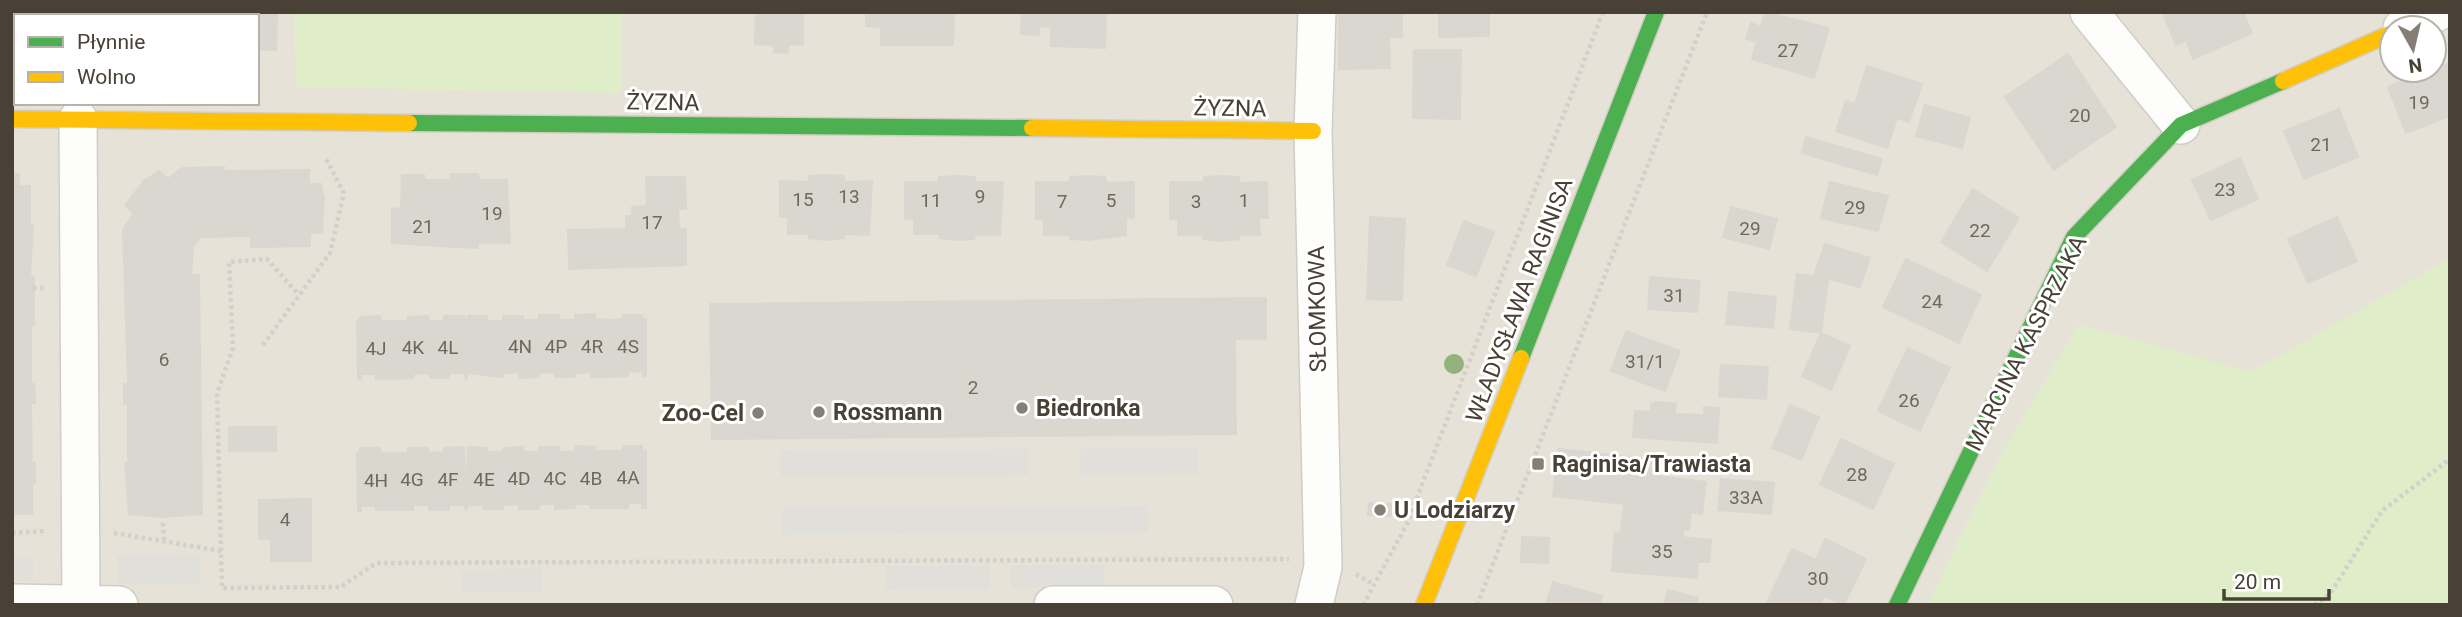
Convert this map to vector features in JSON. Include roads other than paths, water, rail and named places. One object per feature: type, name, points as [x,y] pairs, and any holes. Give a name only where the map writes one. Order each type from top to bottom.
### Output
[{"type":"street","name":"SŁOMKOWA","points":[[1314,605],[1322,567],[1323,503],[1313,131],[1317,12]]},
{"type":"street","name":"WŁADYSŁAWA RAGINISA","points":[[1424,605],[1656,12]]},
{"type":"street","points":[[2089,12],[2181,125]]},
{"type":"street","name":"MARCINA KASPRZAKA","points":[[1897,605],[2074,237],[2181,125],[2378,39]]},
{"type":"street","name":"ŻYZNA","points":[[12,119],[1313,131]]},
{"type":"street","points":[[78,120],[81,604]]},
{"type":"street","points":[[12,603],[119,605]]},
{"type":"street","points":[[1053,605],[1213,605]]},
{"type":"place","name":"Biedronka","points":[[1022,408]]},
{"type":"place","name":"Rossmann","points":[[819,412]]},
{"type":"place","name":"Zoo-Cel","points":[[758,413]]},
{"type":"place","name":"Raginisa/Trawiasta","points":[[1538,464]]},
{"type":"place","name":"U Lodziarzy","points":[[1380,510]]}]
